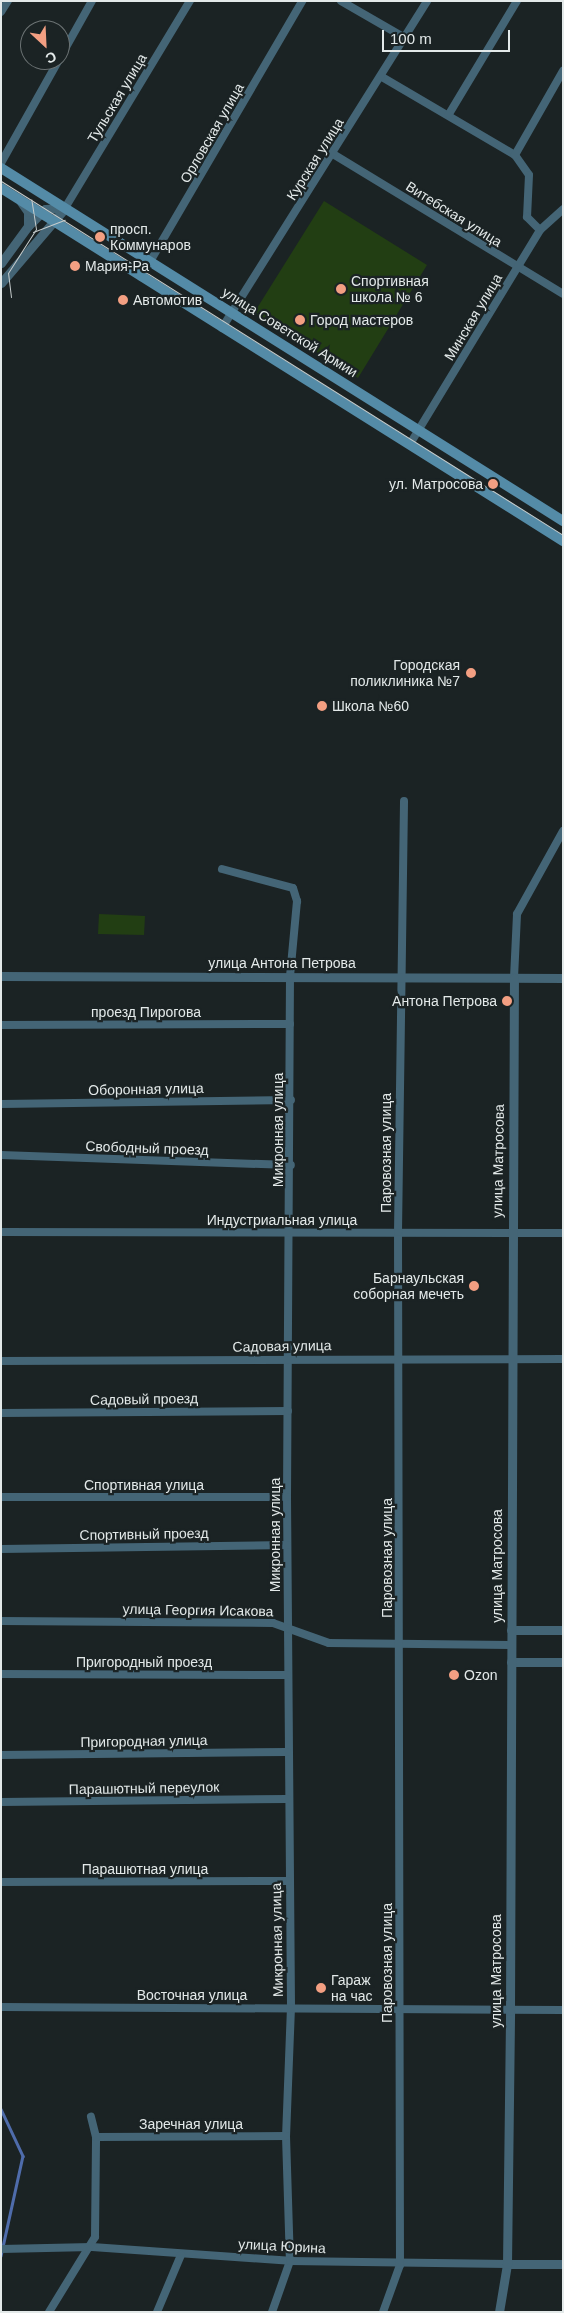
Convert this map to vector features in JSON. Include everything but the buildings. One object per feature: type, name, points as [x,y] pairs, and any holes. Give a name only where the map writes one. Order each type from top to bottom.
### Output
[{"type":"main road","name":"улица Советской Армии","points":[[1,168],[563,521]]},
{"type":"main road","points":[[1,188],[563,541]]},
{"type":"street","points":[[1,12],[8,1]]},
{"type":"street","points":[[1,163],[92,1]]},
{"type":"street","name":"Тульская улица","points":[[65,208],[190,1]]},
{"type":"street","name":"Орловская улица","points":[[141,276],[151,262],[302,1]]},
{"type":"street","points":[[342,1],[406,38]]},
{"type":"street","name":"Курская улица","points":[[222,328],[382,77],[427,1]]},
{"type":"street","points":[[449,114],[517,1]]},
{"type":"street","points":[[515,155],[563,71]]},
{"type":"street","points":[[382,77],[449,114],[515,155],[529,175],[527,217],[540,230]]},
{"type":"street","name":"Витебская улица","points":[[333,154],[563,294]]},
{"type":"street","points":[[19,200],[28,212],[28,226]]},
{"type":"street","points":[[1,263],[39,212],[50,206],[65,208],[56,223],[1,283]]},
{"type":"street","name":"Минская улица","points":[[410,444],[540,230],[563,209]]},
{"type":"street","points":[[527,519],[536,504]]},
{"type":"street","name":"Паровозная улица","points":[[383,2312],[400,2265],[398,1232],[399,977],[404,801]]},
{"type":"street","name":"улица Матросова","points":[[499,2312],[507,2264],[510,2011],[511,1233],[514,978],[517,914],[563,831]]},
{"type":"street","name":"Микронная улица","points":[[222,869],[293,888],[297,901],[290,976],[291,1165],[286,1497],[288,1629],[287,1799],[291,2007],[286,2136],[290,2261],[272,2312]]},
{"type":"street","name":"улица Антона Петрова","points":[[1,976],[563,978]]},
{"type":"street","name":"проезд Пирогова","points":[[1,1025],[290,1024]]},
{"type":"street","name":"Оборонная улица","points":[[1,1104],[291,1100]]},
{"type":"street","name":"Свободный проезд","points":[[1,1155],[291,1165]]},
{"type":"street","name":"Индустриальная улица","points":[[1,1232],[563,1234]]},
{"type":"street","name":"Садовая улица","points":[[1,1361],[399,1357],[563,1359]]},
{"type":"street","name":"Садовый проезд","points":[[1,1413],[288,1411]]},
{"type":"street","name":"Спортивная улица","points":[[1,1498],[286,1497]]},
{"type":"street","name":"Спортивный проезд","points":[[1,1549],[287,1545]]},
{"type":"street","name":"улица Георгия Исакова","points":[[1,1621],[273,1623],[329,1643],[400,1647],[510,1645]]},
{"type":"street","points":[[510,1630],[563,1630]]},
{"type":"street","points":[[511,1662],[563,1662]]},
{"type":"street","name":"Пригородный проезд","points":[[1,1674],[288,1675]]},
{"type":"street","name":"Пригородная улица","points":[[1,1755],[287,1752]]},
{"type":"street","name":"Парашютный переулок","points":[[1,1802],[287,1799]]},
{"type":"street","name":"Парашютная улица","points":[[1,1882],[288,1880]]},
{"type":"street","name":"Восточная улица","points":[[1,2007],[291,2007],[400,2011],[563,2010]]},
{"type":"street","points":[[49,2312],[92,2247],[97,2212],[96,2137],[91,2117]]},
{"type":"street","name":"Заречная улица","points":[[96,2137],[286,2136]]},
{"type":"street","name":"улица Юрина","points":[[1,2249],[92,2247],[181,2255],[400,2265],[563,2264]]},
{"type":"street","points":[[157,2312],[181,2255]]},
{"type":"green space","name":"Спортивная школа № 6","points":[[324,201],[427,265],[358,378],[254,313]]},
{"type":"green space","points":[[99,914],[145,916],[144,935],[98,934]]},
{"type":"waterway","points":[[1,2109],[23,2156],[1,2256]]},
{"type":"tram line","points":[[1,181],[563,535]]},
{"type":"tram line","points":[[11,297],[8,273],[36,229],[31,199]]},
{"type":"tram line","points":[[33,232],[65,220]]},
{"type":"place","name":"просп. Коммунаров","points":[[100,237]]},
{"type":"place","name":"Мария-Ра","points":[[75,266]]},
{"type":"place","name":"Спортивная школа № 6","points":[[341,289]]},
{"type":"place","name":"Автомотив","points":[[123,300]]},
{"type":"place","name":"Город мастеров","points":[[300,320]]},
{"type":"place","name":"ул. Матросова","points":[[493,484]]},
{"type":"place","name":"Городская поликлиника №7","points":[[471,673]]},
{"type":"place","name":"Школа №60","points":[[322,706]]},
{"type":"place","name":"Антона Петрова","points":[[507,1001]]},
{"type":"place","name":"Барнаульская соборная мечеть","points":[[474,1286]]},
{"type":"place","name":"Ozon","points":[[454,1675]]},
{"type":"place","name":"Гараж на час","points":[[321,1988]]}]
